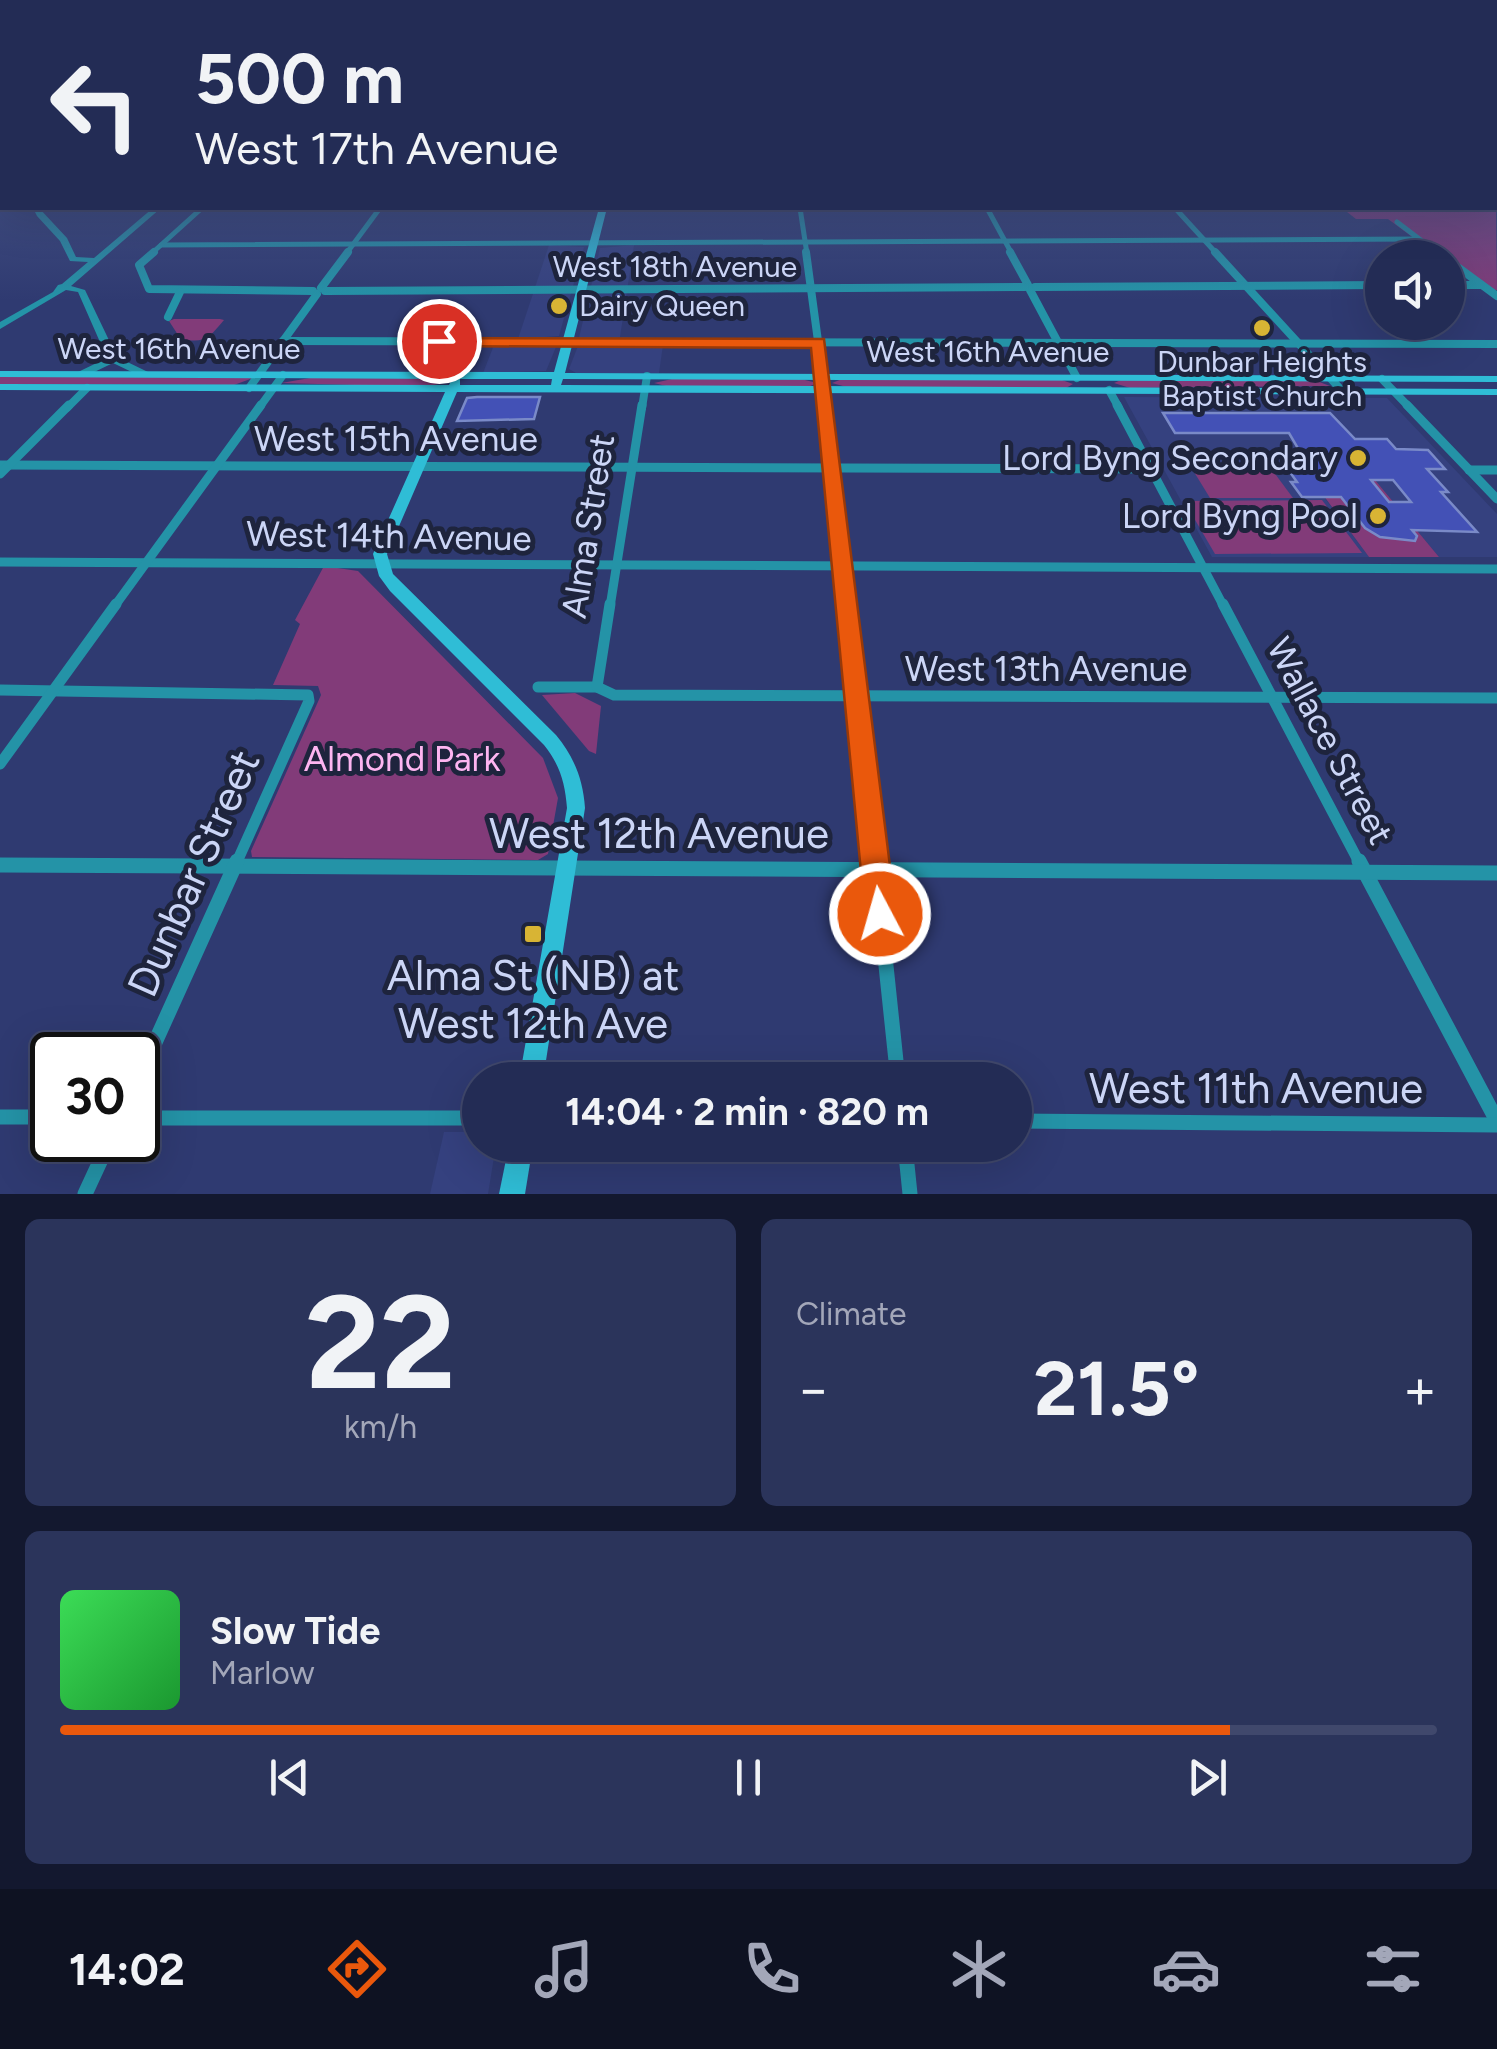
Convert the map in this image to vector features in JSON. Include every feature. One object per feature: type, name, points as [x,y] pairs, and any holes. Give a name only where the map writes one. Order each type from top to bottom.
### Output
[{"type":"main road","points":[[557,383],[602,210]]},
{"type":"main road","name":"West 16th Avenue","points":[[0,374],[282,375],[455,383]]},
{"type":"main road","name":"West 16th Avenue","points":[[0,388],[1077,378],[1497,380]]},
{"type":"main road","points":[[455,383],[381,544],[381,563],[396,587],[564,756],[576,782],[576,808],[535,1062]]},
{"type":"main road","name":"West 16th Avenue","points":[[824,383],[1109,390],[1497,392]]},
{"type":"main road","points":[[512,1194],[518,1162]]},
{"type":"street","points":[[36,210],[66,238],[73,259],[94,260]]},
{"type":"street","points":[[0,324],[59,290],[155,210]]},
{"type":"street","points":[[161,245],[200,210]]},
{"type":"street","points":[[249,388],[379,210]]},
{"type":"street","points":[[800,210],[824,383],[896,1062]]},
{"type":"street","points":[[989,210],[1077,378]]},
{"type":"street","points":[[1176,210],[1343,392]]},
{"type":"street","points":[[1397,222],[1418,239]]},
{"type":"street","points":[[161,245],[1418,239]]},
{"type":"street","name":"West 18th Avenue","points":[[161,245],[139,265],[149,289],[158,292],[1365,285]]},
{"type":"street","points":[[1465,273],[1497,296]]},
{"type":"street","points":[[1465,285],[1482,285]]},
{"type":"street","points":[[59,290],[81,290],[113,358],[144,374]]},
{"type":"street","points":[[168,317],[180,292]]},
{"type":"street","points":[[282,341],[1497,344]]},
{"type":"street","points":[[82,374],[113,358]]},
{"type":"street","points":[[0,764],[282,375]]},
{"type":"street","points":[[1382,379],[1497,499]]},
{"type":"street","name":"Alma Street","points":[[597,687],[646,383]]},
{"type":"street","points":[[0,474],[4,465],[87,388]]},
{"type":"street","name":"Wallace Street","points":[[1109,390],[1497,1123]]},
{"type":"street","name":"West 15th Avenue","points":[[4,465],[1151,469]]},
{"type":"street","points":[[1469,470],[1497,470]]},
{"type":"street","name":"West 14th Avenue","points":[[0,562],[1497,568]]},
{"type":"street","name":"West 13th Avenue","points":[[538,686],[597,687],[614,695],[1497,698]]},
{"type":"street","points":[[0,690],[53,691]]},
{"type":"street","name":"Dunbar Street","points":[[53,691],[308,695],[309,701],[160,1032]]},
{"type":"street","name":"West 12th Avenue","points":[[0,865],[1497,872]]},
{"type":"street","points":[[0,1117],[30,1117]]},
{"type":"street","points":[[160,1118],[462,1118]]},
{"type":"street","name":"West 11th Avenue","points":[[1032,1122],[1497,1123]]},
{"type":"street","points":[[86,1194],[100,1162]]},
{"type":"street","points":[[907,1162],[910,1194]]},
{"type":"shaded area","points":[[549,245],[584,247],[559,336],[518,339]]},
{"type":"shaded area","points":[[634,245],[620,337],[579,338],[600,248]]},
{"type":"shaded area","points":[[494,345],[556,347],[546,371],[483,373]]},
{"type":"shaded area","points":[[663,345],[659,373],[576,373],[569,369],[578,346]]},
{"type":"shaded area","name":"Lord Byng Secondary","points":[[1124,397],[1387,398],[1497,514],[1497,557],[1439,557],[1375,480],[1312,481],[1369,557],[1212,557]]},
{"type":"shaded area","points":[[444,1132],[462,1132],[462,1162],[493,1162],[488,1194],[430,1194]]},
{"type":"green space","points":[[1345,210],[1496,210],[1497,290],[1484,290],[1465,276],[1465,240],[1416,240],[1388,219],[1356,219]]},
{"type":"green space","points":[[224,320],[210,335],[195,341],[180,338],[169,321]]},
{"type":"green space","points":[[0,376],[253,378],[234,385],[0,384]]},
{"type":"green space","points":[[310,378],[434,378],[445,382],[427,387],[281,383]]},
{"type":"green space","points":[[672,379],[801,379],[817,383],[806,388],[670,387],[654,383]]},
{"type":"green space","points":[[842,379],[1062,380],[1073,384],[1066,388],[850,388],[832,383]]},
{"type":"green space","points":[[1314,380],[1330,386],[1130,388],[1114,383]]},
{"type":"green space","points":[[1191,467],[1270,467],[1293,498],[1210,498]]},
{"type":"green space","name":"Lord Byng Pool","points":[[1312,480],[1375,480],[1439,557],[1369,557]]},
{"type":"green space","points":[[1322,500],[1362,553],[1215,554],[1184,501]]},
{"type":"green space","name":"Almond Park","points":[[324,566],[358,571],[543,758],[558,798],[548,854],[538,860],[252,857],[251,851],[321,695],[318,686],[273,685],[300,624],[295,620]]},
{"type":"green space","name":"Almond Park","points":[[575,693],[601,706],[596,754],[589,751],[542,695]]},
{"type":"building","points":[[540,397],[534,419],[457,421],[467,398]]},
{"type":"building","name":"Lord Byng Secondary","points":[[1163,413],[1330,413],[1355,439],[1387,439],[1396,449],[1428,450],[1445,469],[1427,469],[1448,492],[1441,492],[1477,532],[1412,530],[1417,536],[1415,541],[1380,537],[1365,528],[1341,497],[1302,497],[1291,482],[1297,482],[1275,451],[1299,450],[1289,433],[1175,433]],"holes":[[[1371,480],[1393,480],[1411,502],[1389,502]]]},
{"type":"place","name":"Dairy Queen","points":[[559,306]]},
{"type":"place","name":"Dunbar Heights Baptist Church","points":[[1262,328]]},
{"type":"place","name":"Lord Byng Secondary","points":[[1358,458]]},
{"type":"place","name":"Lord Byng Pool","points":[[1378,516]]},
{"type":"place","name":"Alma St (NB) at West 12th Ave","points":[[533,934]]},
{"type":"route","points":[[439,341],[818,343],[880,914]]}]
